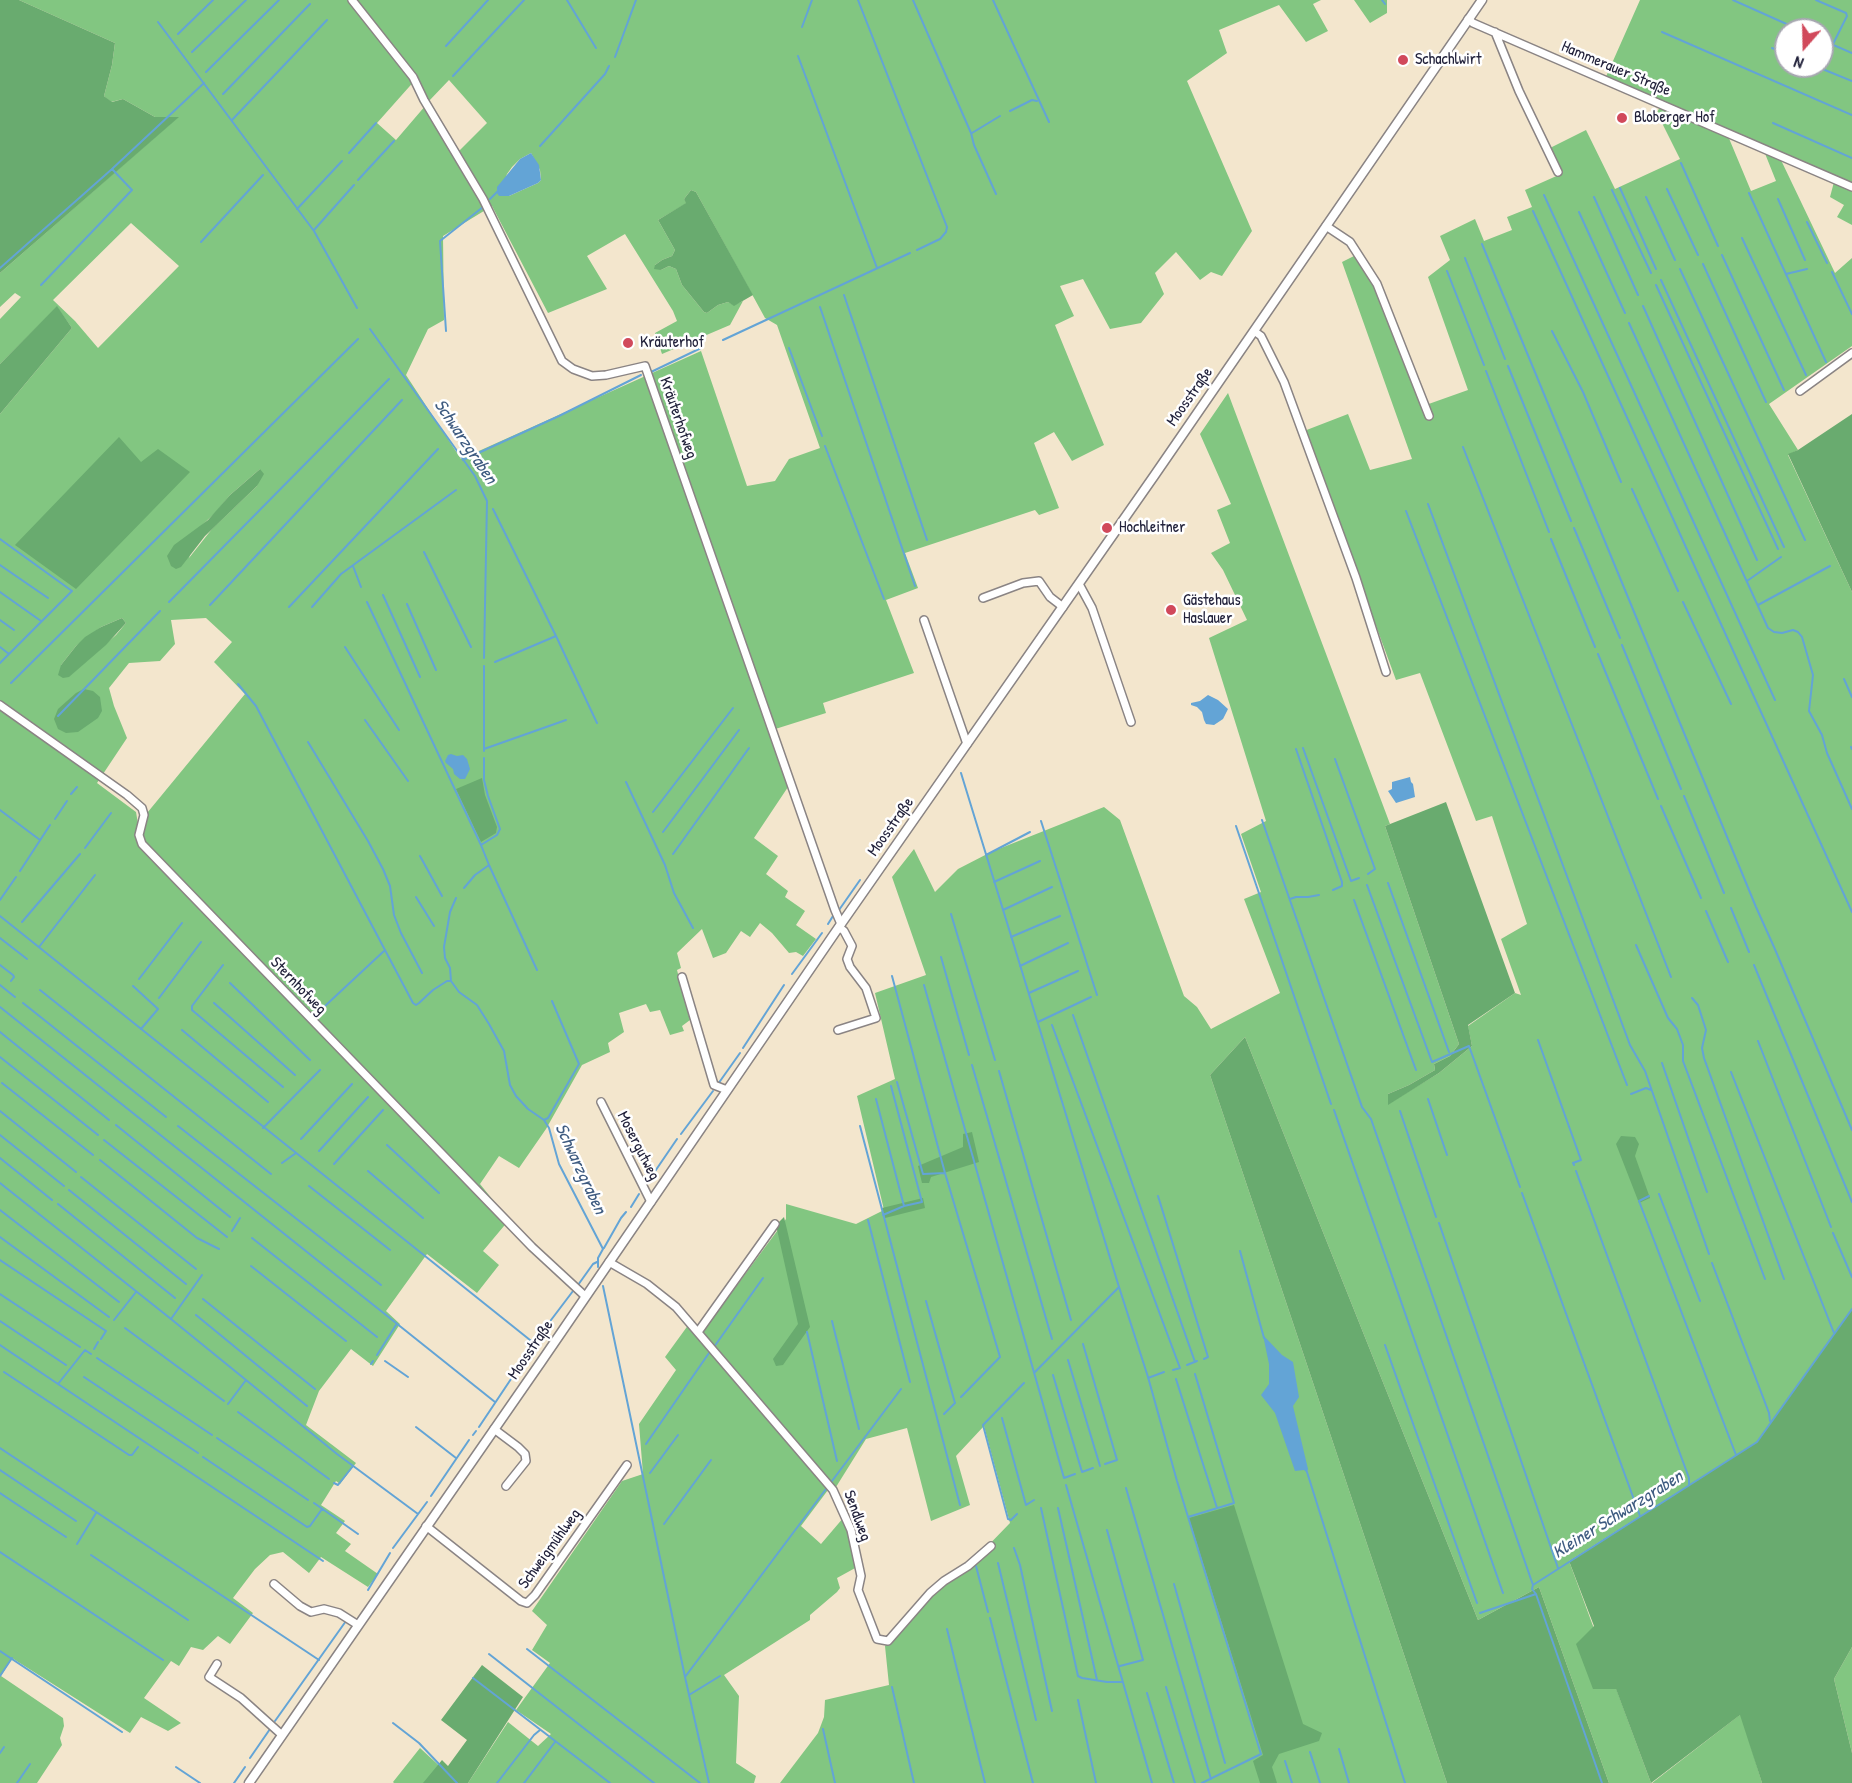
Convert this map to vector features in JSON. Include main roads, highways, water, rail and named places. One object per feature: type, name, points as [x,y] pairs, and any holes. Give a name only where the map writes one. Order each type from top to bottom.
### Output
[{"type":"water","points":[[531,153],[539,165],[541,180],[509,196],[499,196],[497,187],[520,159]]},
{"type":"water","points":[[1208,695],[1228,709],[1223,719],[1214,725],[1206,724],[1202,712],[1191,705]]},
{"type":"water","points":[[448,755],[463,755],[467,759],[470,769],[465,779],[460,779],[454,774],[453,769],[446,763]]},
{"type":"water","points":[[1410,777],[1415,797],[1396,803],[1388,791],[1392,789],[1392,782]]},
{"type":"water","points":[[1263,1335],[1282,1355],[1293,1362],[1299,1397],[1293,1406],[1307,1473],[1304,1470],[1295,1471],[1275,1413],[1261,1395],[1269,1384],[1269,1364]]},
{"type":"waterway","points":[[178,34],[213,0]]},
{"type":"waterway","points":[[192,52],[246,0]]},
{"type":"waterway","points":[[206,72],[279,0]]},
{"type":"waterway","points":[[446,46],[488,0]]},
{"type":"waterway","points":[[453,76],[524,0]]},
{"type":"waterway","points":[[567,0],[596,48]]},
{"type":"waterway","points":[[615,57],[636,0]]},
{"type":"waterway","points":[[802,27],[812,0]]},
{"type":"waterway","points":[[858,0],[947,227],[940,239],[917,250]]},
{"type":"waterway","points":[[913,0],[996,194]]},
{"type":"waterway","points":[[993,0],[1049,122]]},
{"type":"waterway","points":[[1382,0],[1385,4]]},
{"type":"waterway","points":[[1733,0],[1774,18]]},
{"type":"waterway","points":[[1816,0],[1846,13],[1847,16],[1834,42]]},
{"type":"waterway","points":[[223,94],[310,4]]},
{"type":"waterway","points":[[232,120],[327,20]]},
{"type":"waterway","points":[[158,22],[314,231],[357,308]]},
{"type":"waterway","points":[[1662,32],[1852,115]]},
{"type":"waterway","points":[[1834,45],[1852,53]]},
{"type":"waterway","points":[[798,56],[877,268]]},
{"type":"waterway","points":[[540,146],[605,74],[609,66]]},
{"type":"waterway","points":[[1834,74],[1852,81]]},
{"type":"waterway","points":[[0,268],[112,169],[204,83]]},
{"type":"waterway","points":[[1010,111],[1032,100],[1037,101]]},
{"type":"waterway","points":[[972,133],[1000,116]]},
{"type":"waterway","points":[[349,153],[376,123]]},
{"type":"waterway","points":[[1773,123],[1852,158]]},
{"type":"waterway","points":[[358,180],[394,141]]},
{"type":"waterway","points":[[297,209],[342,161]]},
{"type":"waterway","points":[[1681,163],[1718,246]]},
{"type":"waterway","points":[[41,285],[132,190],[112,169]]},
{"type":"waterway","points":[[201,242],[263,175]]},
{"type":"waterway","points":[[314,230],[354,185]]},
{"type":"waterway","points":[[1620,188],[1656,269]]},
{"type":"waterway","points":[[1667,189],[1698,255]]},
{"type":"waterway","points":[[1612,190],[1651,273]]},
{"type":"waterway","points":[[490,199],[498,191]]},
{"type":"waterway","points":[[1749,193],[1826,362]]},
{"type":"waterway","points":[[1544,195],[1775,700]]},
{"type":"waterway","points":[[1594,197],[1638,295]]},
{"type":"waterway","points":[[1646,197],[1675,260]]},
{"type":"waterway","points":[[1778,199],[1805,260]]},
{"type":"waterway","points":[[446,331],[440,241],[483,207]]},
{"type":"waterway","points":[[1533,211],[1852,912]]},
{"type":"waterway","points":[[1579,212],[1625,313]]},
{"type":"waterway","points":[[1807,222],[1827,263]]},
{"type":"waterway","points":[[1742,238],[1806,375]]},
{"type":"waterway","points":[[1482,244],[1756,907],[1852,1130]]},
{"type":"waterway","points":[[723,340],[910,253]]},
{"type":"waterway","points":[[1722,255],[1784,390]]},
{"type":"waterway","points":[[1465,258],[1505,359]]},
{"type":"waterway","points":[[1703,264],[1766,402]]},
{"type":"waterway","points":[[1680,269],[1805,540]]},
{"type":"waterway","points":[[1786,274],[1807,269]]},
{"type":"waterway","points":[[1447,271],[1484,365]]},
{"type":"waterway","points":[[1832,272],[1852,314]]},
{"type":"waterway","points":[[1661,280],[1784,547]]},
{"type":"waterway","points":[[1656,285],[1778,549]]},
{"type":"waterway","points":[[844,295],[927,540]]},
{"type":"waterway","points":[[1643,306],[1757,560]]},
{"type":"waterway","points":[[820,307],[915,586]]},
{"type":"waterway","points":[[1629,323],[1768,628],[1782,633],[1793,630],[1802,637],[1813,675],[1809,711],[1822,735],[1827,753],[1852,809]]},
{"type":"waterway","name":"Schwarzgraben","points":[[370,329],[475,476],[487,501],[484,658]]},
{"type":"waterway","points":[[1552,331],[1583,392],[1621,482]]},
{"type":"waterway","points":[[11,683],[358,339]]},
{"type":"waterway","points":[[651,372],[701,348]]},
{"type":"waterway","points":[[789,348],[822,436]]},
{"type":"waterway","points":[[1508,366],[1571,521]]},
{"type":"waterway","points":[[1486,371],[1549,532]]},
{"type":"waterway","points":[[463,460],[641,375]]},
{"type":"waterway","points":[[169,602],[389,379]]},
{"type":"waterway","points":[[210,605],[402,400]]},
{"type":"waterway","points":[[825,446],[884,599]]},
{"type":"waterway","points":[[1463,447],[1671,977]]},
{"type":"waterway","points":[[289,607],[438,449]]},
{"type":"waterway","points":[[1632,489],[1678,591]]},
{"type":"waterway","points":[[312,607],[341,574],[456,490]]},
{"type":"waterway","points":[[1428,504],[1630,1045],[1645,1071],[1709,1254]]},
{"type":"waterway","points":[[493,509],[597,723]]},
{"type":"waterway","points":[[1406,511],[1627,1085]]},
{"type":"waterway","points":[[1574,528],[1620,638]]},
{"type":"waterway","points":[[0,539],[72,591],[0,663]]},
{"type":"waterway","points":[[1551,539],[1595,647]]},
{"type":"waterway","points":[[424,552],[471,647]]},
{"type":"waterway","points":[[1747,581],[1781,557]]},
{"type":"waterway","points":[[0,565],[48,598]]},
{"type":"waterway","points":[[353,566],[361,587]]},
{"type":"waterway","points":[[1758,605],[1830,566]]},
{"type":"waterway","points":[[0,592],[41,621]]},
{"type":"waterway","points":[[383,595],[420,677]]},
{"type":"waterway","points":[[367,602],[481,845]]},
{"type":"waterway","points":[[1683,602],[1731,704]]},
{"type":"waterway","points":[[407,604],[436,670]]},
{"type":"waterway","points":[[58,716],[160,611]]},
{"type":"waterway","points":[[0,620],[14,630]]},
{"type":"waterway","points":[[495,662],[556,636]]},
{"type":"waterway","points":[[1622,645],[1681,789]]},
{"type":"waterway","points":[[0,647],[9,654]]},
{"type":"waterway","points":[[345,647],[399,730]]},
{"type":"waterway","points":[[1598,654],[1658,799]]},
{"type":"waterway","name":"Schwarzgraben","points":[[484,666],[484,751]]},
{"type":"waterway","points":[[1844,679],[1852,697]]},
{"type":"waterway","points":[[238,684],[256,706],[413,1003],[416,1005],[433,990],[451,981]]},
{"type":"waterway","points":[[653,812],[733,708]]},
{"type":"waterway","points":[[365,720],[408,781]]},
{"type":"waterway","points":[[484,749],[566,720]]},
{"type":"waterway","points":[[663,832],[739,730]]},
{"type":"waterway","points":[[308,742],[383,869],[390,886],[394,915],[422,973]]},
{"type":"waterway","points":[[673,854],[749,748]]},
{"type":"waterway","points":[[1303,748],[1351,881],[1359,878]]},
{"type":"waterway","points":[[1296,749],[1342,882],[1342,886],[1333,890]]},
{"type":"waterway","name":"Schwarzgraben","points":[[464,888],[475,875],[489,865],[481,845],[497,835],[500,829],[484,780],[484,758]]},
{"type":"waterway","points":[[1335,759],[1375,869],[1368,874]]},
{"type":"waterway","points":[[961,773],[1148,1377],[1177,1481],[1261,1754],[1202,1783]]},
{"type":"waterway","points":[[626,782],[665,865],[674,893],[693,928]]},
{"type":"waterway","points":[[71,794],[77,787]]},
{"type":"waterway","points":[[1684,796],[1724,893]]},
{"type":"waterway","points":[[55,819],[67,801]]},
{"type":"waterway","points":[[1661,806],[1701,898]]},
{"type":"waterway","points":[[0,810],[40,840]]},
{"type":"waterway","points":[[85,848],[111,813]]},
{"type":"waterway","points":[[1262,820],[1362,1107],[1371,1119],[1533,1585]]},
{"type":"waterway","points":[[1041,821],[1097,995]]},
{"type":"waterway","points":[[20,871],[50,825]]},
{"type":"waterway","points":[[1236,826],[1331,1104]]},
{"type":"waterway","points":[[986,855],[1030,832]]},
{"type":"waterway","points":[[22,922],[80,854]]},
{"type":"waterway","points":[[420,856],[442,896]]},
{"type":"waterway","points":[[994,882],[1040,861]]},
{"type":"waterway","points":[[489,865],[537,970]]},
{"type":"waterway","points":[[39,947],[95,875]]},
{"type":"waterway","points":[[0,900],[16,877]]},
{"type":"waterway","points":[[839,910],[860,880]]},
{"type":"waterway","points":[[1388,883],[1449,1052]]},
{"type":"waterway","points":[[1367,885],[1432,1062],[1469,1046],[1520,1187]]},
{"type":"waterway","points":[[1003,910],[1052,887]]},
{"type":"waterway","points":[[1290,899],[1319,895]]},
{"type":"waterway","points":[[416,897],[434,926]]},
{"type":"waterway","name":"Schwarzgraben","points":[[456,898],[450,912],[444,947],[451,981],[459,992],[477,1005],[489,1024],[504,1051],[510,1085],[516,1096],[528,1109],[544,1120],[549,1128],[559,1164],[603,1249],[598,1258],[598,1267]]},
{"type":"waterway","points":[[1354,900],[1416,1070]]},
{"type":"waterway","points":[[1731,908],[1749,952]]},
{"type":"waterway","points":[[1706,911],[1728,962]]},
{"type":"waterway","points":[[951,914],[995,1060]]},
{"type":"waterway","points":[[0,916],[535,1344]]},
{"type":"waterway","points":[[828,924],[833,916]]},
{"type":"waterway","points":[[1011,937],[1060,916]]},
{"type":"waterway","points":[[139,979],[182,923]]},
{"type":"waterway","points":[[792,974],[822,933]]},
{"type":"waterway","points":[[0,938],[27,959]]},
{"type":"waterway","points":[[159,998],[201,942]]},
{"type":"waterway","points":[[1020,966],[1068,943]]},
{"type":"waterway","points":[[1636,945],[1668,1018],[1677,1029],[1683,1045],[1683,1061],[1765,1279]]},
{"type":"waterway","points":[[325,1006],[384,951]]},
{"type":"waterway","points":[[941,957],[969,1055]]},
{"type":"waterway","points":[[0,965],[13,975],[11,981]]},
{"type":"waterway","points":[[223,965],[192,1006],[192,1010],[283,1087]]},
{"type":"waterway","points":[[1754,965],[1852,1202]]},
{"type":"waterway","points":[[1029,993],[1078,971]]},
{"type":"waterway","points":[[892,976],[945,1173],[1000,1357],[961,1397]]},
{"type":"waterway","points":[[230,983],[310,1060]]},
{"type":"waterway","points":[[0,985],[15,997]]},
{"type":"waterway","points":[[743,1048],[784,985]]},
{"type":"waterway","points":[[924,985],[1064,1478],[1075,1474]]},
{"type":"waterway","points":[[133,986],[158,1009],[141,1029]]},
{"type":"waterway","points":[[40,990],[271,1174]]},
{"type":"waterway","points":[[1038,1022],[1091,997]]},
{"type":"waterway","points":[[1692,998],[1698,1005],[1706,1030],[1702,1048],[1704,1058],[1784,1279]]},
{"type":"waterway","points":[[544,1120],[548,1118],[579,1064],[552,1001]]},
{"type":"waterway","points":[[23,1003],[166,1117]]},
{"type":"waterway","points":[[214,1003],[295,1075]]},
{"type":"waterway","points":[[0,1007],[495,1402]]},
{"type":"waterway","points":[[1073,1015],[1195,1362]]},
{"type":"waterway","points":[[1052,1025],[1180,1368],[1173,1370]]},
{"type":"waterway","points":[[182,1030],[268,1102]]},
{"type":"waterway","points":[[0,1032],[109,1120]]},
{"type":"waterway","points":[[1538,1040],[1581,1160],[1573,1163],[1574,1165]]},
{"type":"waterway","points":[[1758,1041],[1831,1227]]},
{"type":"waterway","points":[[718,1084],[740,1053]]},
{"type":"waterway","points":[[0,1057],[98,1135]]},
{"type":"waterway","points":[[1662,1063],[1707,1192]]},
{"type":"waterway","points":[[972,1065],[1052,1339]]},
{"type":"waterway","points":[[263,1128],[320,1070]]},
{"type":"waterway","points":[[999,1071],[1071,1320]]},
{"type":"waterway","points":[[1731,1072],[1834,1333]]},
{"type":"waterway","points":[[897,1082],[923,1174],[945,1173]]},
{"type":"waterway","points":[[2,1083],[93,1155]]},
{"type":"waterway","points":[[301,1139],[352,1084]]},
{"type":"waterway","points":[[891,1086],[922,1202],[904,1206]]},
{"type":"waterway","points":[[1631,1094],[1646,1088],[1651,1090]]},
{"type":"waterway","points":[[681,1134],[713,1091]]},
{"type":"waterway","points":[[319,1151],[368,1097]]},
{"type":"waterway","points":[[876,1099],[904,1206],[883,1215]]},
{"type":"waterway","points":[[1428,1099],[1447,1155]]},
{"type":"waterway","points":[[334,1164],[383,1110]]},
{"type":"waterway","points":[[1334,1110],[1503,1593]]},
{"type":"waterway","points":[[0,1111],[76,1172]]},
{"type":"waterway","points":[[1400,1111],[1436,1217]]},
{"type":"waterway","points":[[116,1125],[230,1217]]},
{"type":"waterway","points":[[178,1126],[381,1285]]},
{"type":"waterway","points":[[860,1126],[960,1505]]},
{"type":"waterway","points":[[0,1135],[64,1186]]},
{"type":"waterway","points":[[645,1186],[677,1139]]},
{"type":"waterway","points":[[104,1140],[227,1237]]},
{"type":"waterway","points":[[387,1145],[439,1193]]},
{"type":"waterway","points":[[282,1163],[296,1153]]},
{"type":"waterway","points":[[0,1158],[52,1200]]},
{"type":"waterway","points":[[100,1160],[197,1238],[219,1249]]},
{"type":"waterway","points":[[368,1171],[423,1218]]},
{"type":"waterway","points":[[1576,1171],[1689,1478],[1689,1485]]},
{"type":"waterway","points":[[81,1177],[196,1269]]},
{"type":"waterway","points":[[0,1183],[337,1454],[418,1514]]},
{"type":"waterway","points":[[309,1186],[390,1250]]},
{"type":"waterway","points":[[69,1190],[186,1284]]},
{"type":"waterway","points":[[1522,1193],[1640,1516]]},
{"type":"waterway","points":[[631,1207],[639,1194]]},
{"type":"waterway","points":[[1659,1194],[1700,1301]]},
{"type":"waterway","points":[[1158,1196],[1208,1357],[1204,1359]]},
{"type":"waterway","points":[[1649,1196],[1639,1201],[1736,1455]]},
{"type":"waterway","points":[[58,1204],[175,1298]]},
{"type":"waterway","points":[[0,1210],[119,1302]]},
{"type":"waterway","points":[[604,1248],[626,1212]]},
{"type":"waterway","points":[[232,1231],[240,1218]]},
{"type":"waterway","points":[[868,1220],[910,1382]]},
{"type":"waterway","points":[[1439,1223],[1558,1568]]},
{"type":"waterway","points":[[1833,1233],[1852,1277]]},
{"type":"waterway","points":[[0,1237],[109,1317]]},
{"type":"waterway","points":[[252,1238],[377,1337]]},
{"type":"waterway","name":"Kleiner Schwarzgraben","points":[[1240,1251],[1264,1338]]},
{"type":"waterway","points":[[0,1260],[106,1331],[101,1339]]},
{"type":"waterway","points":[[578,1285],[593,1264],[597,1262]]},
{"type":"waterway","points":[[1712,1263],[1769,1413],[1770,1421]]},
{"type":"waterway","points":[[251,1266],[346,1341]]},
{"type":"waterway","points":[[171,1319],[202,1275]]},
{"type":"waterway","points":[[714,1347],[763,1278]]},
{"type":"waterway","name":"Schwarzgraben","points":[[603,1286],[709,1783]]},
{"type":"waterway","points":[[1034,1373],[1119,1287]]},
{"type":"waterway","points":[[548,1324],[573,1291]]},
{"type":"waterway","points":[[114,1320],[136,1292]]},
{"type":"waterway","points":[[0,1294],[80,1347]]},
{"type":"waterway","points":[[203,1299],[315,1389]]},
{"type":"waterway","points":[[926,1301],[955,1403],[944,1414]]},
{"type":"waterway","name":"Kleiner Schwarzgraben","points":[[1602,1783],[1536,1594],[1532,1589],[1533,1585],[1757,1442],[1852,1309]]},
{"type":"waterway","points":[[196,1315],[307,1406]]},
{"type":"waterway","points":[[0,1321],[66,1365]]},
{"type":"waterway","points":[[832,1321],[859,1429]]},
{"type":"waterway","points":[[377,1355],[396,1325]]},
{"type":"waterway","points":[[125,1328],[224,1401]]},
{"type":"waterway","points":[[807,1332],[837,1461]]},
{"type":"waterway","points":[[94,1349],[98,1342]]},
{"type":"waterway","points":[[517,1371],[535,1343]]},
{"type":"waterway","points":[[1083,1344],[1117,1460],[1105,1464]]},
{"type":"waterway","points":[[0,1345],[58,1384],[85,1350],[91,1354]]},
{"type":"waterway","points":[[1385,1345],[1477,1603]]},
{"type":"waterway","points":[[646,1444],[709,1353]]},
{"type":"waterway","points":[[97,1358],[212,1435]]},
{"type":"waterway","points":[[1068,1360],[1100,1466]]},
{"type":"waterway","points":[[385,1361],[408,1377]]},
{"type":"waterway","points":[[1187,1365],[1197,1361]]},
{"type":"waterway","points":[[4,1372],[129,1455],[132,1455],[138,1447]]},
{"type":"waterway","points":[[1148,1378],[1164,1372]]},
{"type":"waterway","points":[[1188,1517],[1234,1503],[1195,1374]]},
{"type":"waterway","points":[[1053,1375],[1082,1472],[1093,1468]]},
{"type":"waterway","points":[[479,1427],[513,1376]]},
{"type":"waterway","points":[[84,1377],[198,1453]]},
{"type":"waterway","points":[[1176,1379],[1217,1508]]},
{"type":"waterway","points":[[228,1404],[246,1380]]},
{"type":"waterway","points":[[1017,1514],[1011,1520],[1008,1519],[983,1425],[1024,1383]]},
{"type":"waterway","points":[[58,1384],[323,1561]]},
{"type":"waterway","name":"Schwarzgraben","points":[[685,1677],[901,1389]]},
{"type":"waterway","points":[[238,1412],[329,1479]]},
{"type":"waterway","points":[[1002,1418],[1026,1505],[1034,1500]]},
{"type":"waterway","points":[[416,1427],[456,1458]]},
{"type":"waterway","points":[[473,1435],[476,1431]]},
{"type":"waterway","points":[[650,1473],[678,1435]]},
{"type":"waterway","points":[[217,1438],[308,1500]]},
{"type":"waterway","points":[[431,1496],[469,1440]]},
{"type":"waterway","points":[[0,1448],[319,1660]]},
{"type":"waterway","points":[[203,1457],[307,1527],[322,1509]]},
{"type":"waterway","points":[[664,1524],[711,1460]]},
{"type":"waterway","points":[[334,1483],[338,1485],[353,1466]]},
{"type":"waterway","points":[[0,1470],[76,1521]]},
{"type":"waterway","name":"Kleiner Schwarzgraben","points":[[1307,1472],[1405,1783]]},
{"type":"waterway","points":[[1066,1485],[1152,1783]]},
{"type":"waterway","points":[[1126,1488],[1211,1779]]},
{"type":"waterway","points":[[0,1493],[66,1537]]},
{"type":"waterway","points":[[393,1548],[427,1502]]},
{"type":"waterway","points":[[314,1503],[358,1534]]},
{"type":"waterway","points":[[1041,1508],[1078,1676],[1107,1682],[1123,1682]]},
{"type":"waterway","points":[[1058,1508],[1097,1680]]},
{"type":"waterway","points":[[77,1544],[96,1513]]},
{"type":"waterway","points":[[1107,1530],[1143,1660],[1120,1666]]},
{"type":"waterway","points":[[1014,1548],[1020,1565],[1052,1711]]},
{"type":"waterway","points":[[0,1552],[163,1660]]},
{"type":"waterway","points":[[368,1590],[390,1553]]},
{"type":"waterway","points":[[91,1555],[188,1620]]},
{"type":"waterway","points":[[998,1563],[1036,1720]]},
{"type":"waterway","points":[[976,1566],[988,1612]]},
{"type":"waterway","points":[[1174,1584],[1225,1763]]},
{"type":"waterway","points":[[1480,1613],[1536,1594]]},
{"type":"waterway","points":[[990,1618],[1033,1783]]},
{"type":"waterway","points":[[275,1721],[346,1621]]},
{"type":"waterway","points":[[947,1629],[985,1783]]},
{"type":"waterway","points":[[527,1649],[700,1783]]},
{"type":"waterway","points":[[0,1651],[122,1732]]},
{"type":"waterway","points":[[489,1654],[654,1783]]},
{"type":"waterway","points":[[0,1676],[12,1658]]},
{"type":"waterway","points":[[689,1695],[720,1676]]},
{"type":"waterway","points":[[473,1678],[610,1783]]},
{"type":"waterway","points":[[892,1687],[914,1783]]},
{"type":"waterway","points":[[1166,1687],[1195,1783]]},
{"type":"waterway","points":[[1147,1693],[1174,1783]]},
{"type":"waterway","points":[[1078,1700],[1096,1783]]},
{"type":"waterway","points":[[393,1723],[419,1743],[457,1783]]},
{"type":"waterway","points":[[250,1758],[270,1729]]},
{"type":"waterway","points":[[823,1729],[835,1783]]},
{"type":"waterway","points":[[497,1783],[540,1730]]},
{"type":"waterway","points":[[524,1783],[555,1742]]},
{"type":"waterway","points":[[0,1753],[4,1747]]},
{"type":"waterway","points":[[1339,1749],[1349,1783]]},
{"type":"waterway","points":[[1310,1752],[1320,1783]]},
{"type":"waterway","points":[[1285,1761],[1292,1783]]},
{"type":"waterway","points":[[17,1783],[30,1764]]},
{"type":"waterway","points":[[176,1767],[200,1783]]},
{"type":"waterway","points":[[234,1783],[245,1767]]},
{"type":"place","name":"Schachlwirt","points":[[1403,60]]},
{"type":"place","name":"Bloberger Hof","points":[[1622,118]]},
{"type":"place","name":"Kräuterhof","points":[[628,343]]},
{"type":"place","name":"Hochleitner","points":[[1107,528]]},
{"type":"place","name":"Gästehaus Haslauer","points":[[1171,610]]}]
